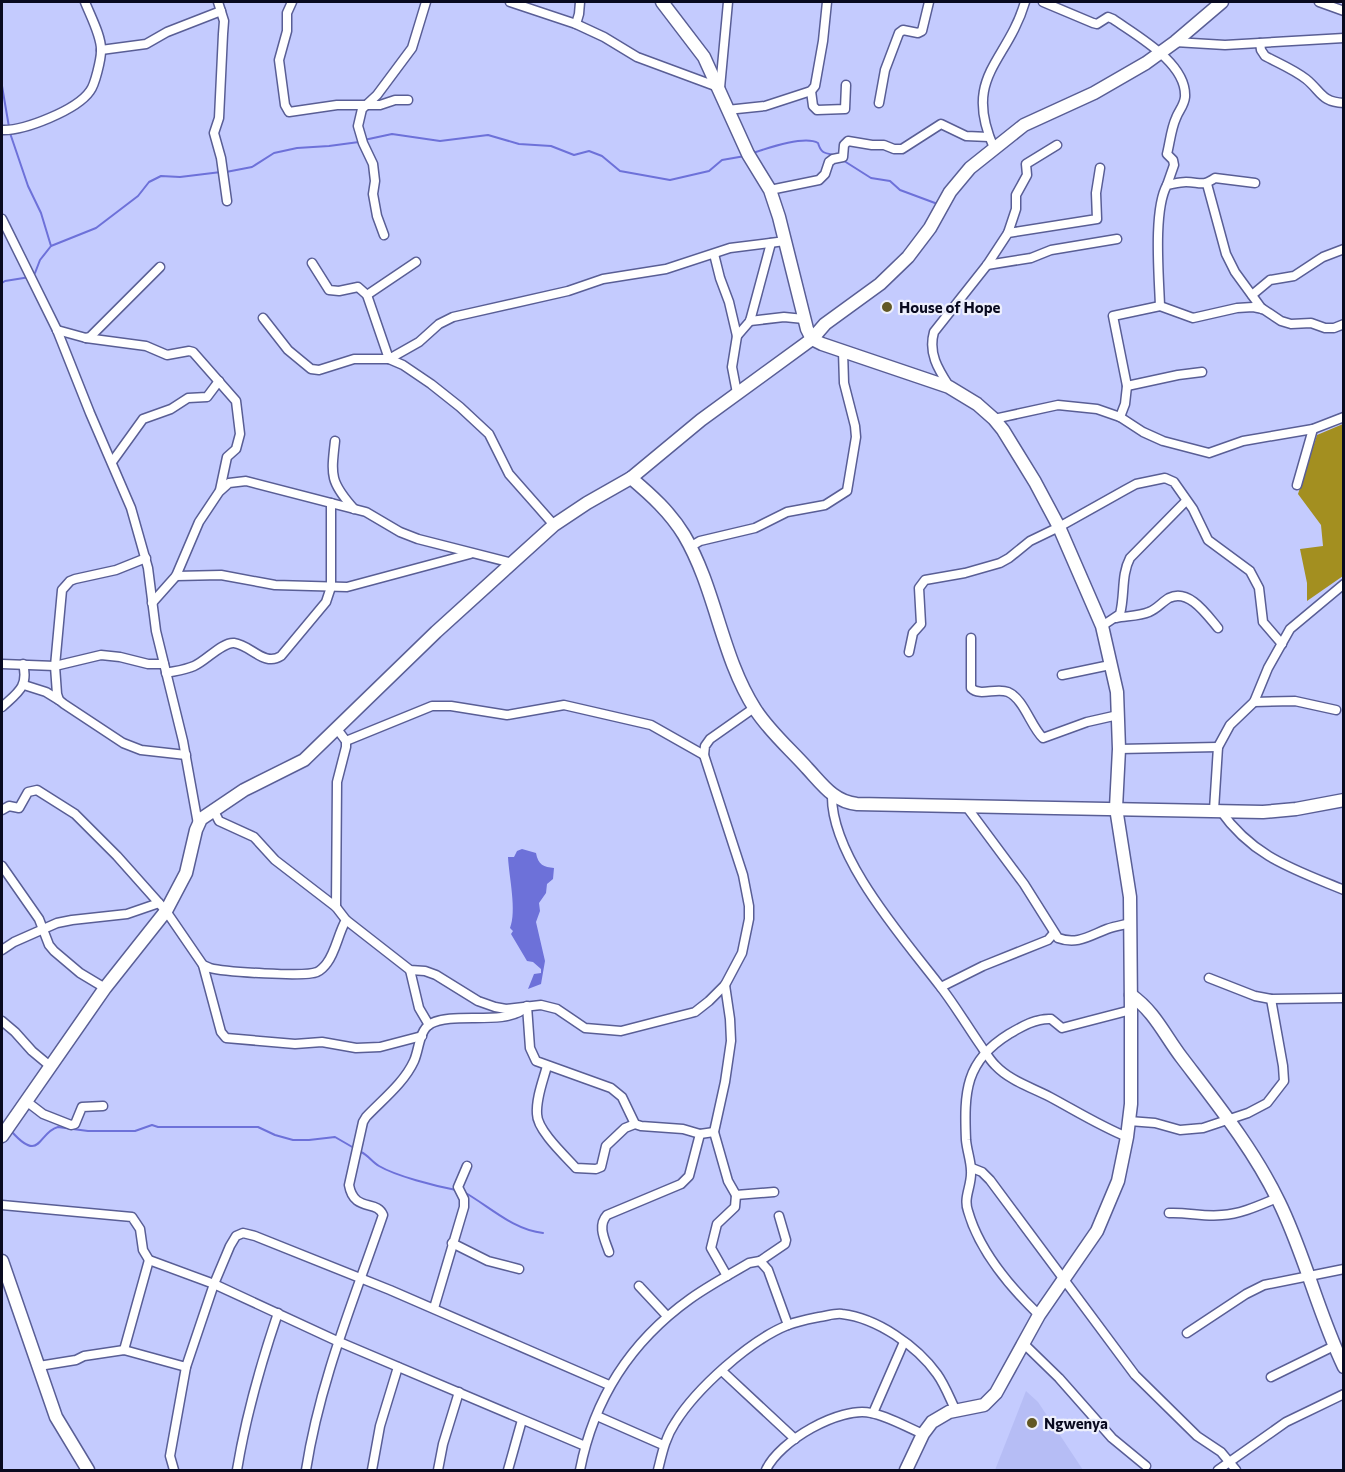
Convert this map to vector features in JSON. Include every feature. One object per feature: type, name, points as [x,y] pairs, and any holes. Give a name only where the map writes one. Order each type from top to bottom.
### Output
[{"type":"street","points":[[6,130],[38,124],[80,101],[91,91],[101,50],[85,2]]},
{"type":"street","points":[[218,2],[224,34],[219,118],[214,133],[224,173],[227,201]]},
{"type":"street","points":[[292,2],[287,13],[287,31],[279,60],[286,109],[294,113],[337,105],[380,105],[395,100],[408,100]]},
{"type":"street","points":[[384,234],[377,216],[373,194],[375,181],[373,164],[358,126],[362,109],[377,95],[412,48],[426,2]]},
{"type":"street","points":[[510,2],[576,24],[637,57],[719,90]]},
{"type":"street","points":[[576,24],[580,2]]},
{"type":"street","points":[[662,2],[692,38],[704,57],[748,154],[770,190],[804,319],[812,339],[949,387],[977,404],[994,418],[1035,482],[1107,622],[1110,664],[1117,692],[1119,750],[1116,808],[1130,897],[1131,923],[1129,1121],[1118,1181],[1109,1206],[1087,1249],[1039,1316],[1003,1382],[989,1401],[978,1407],[956,1411],[938,1418],[923,1434],[906,1470]]},
{"type":"street","points":[[719,90],[728,2]]},
{"type":"street","points":[[727,110],[765,106],[811,91],[815,86],[827,2]]},
{"type":"street","points":[[879,103],[885,70],[899,33],[903,30],[918,33],[922,31],[929,2]]},
{"type":"street","points":[[991,143],[982,110],[986,78],[1008,40],[1024,2]]},
{"type":"street","points":[[1043,2],[1097,24],[1108,17],[1113,18],[1171,62],[1184,87],[1183,106],[1176,118],[1167,154],[1173,160],[1174,165],[1161,195],[1159,214],[1160,306]]},
{"type":"street","points":[[198,824],[213,809],[244,790],[304,760],[436,632],[554,525],[631,478],[701,420],[812,339],[825,324],[880,284],[908,257],[930,228],[941,205],[991,143],[1094,93],[1160,53],[1222,2]]},
{"type":"street","points":[[1319,2],[1344,12]]},
{"type":"street","points":[[101,50],[146,44],[167,32],[221,12]]},
{"type":"street","points":[[1175,42],[1225,45],[1344,38]]},
{"type":"street","points":[[1260,43],[1265,56],[1306,79],[1330,102],[1344,104]]},
{"type":"street","points":[[811,91],[813,106],[818,110],[845,109],[846,85]]},
{"type":"street","points":[[770,190],[819,180],[825,174],[832,159],[843,157],[844,145],[848,141],[902,149],[941,124],[966,136],[991,143]]},
{"type":"street","points":[[949,387],[935,363],[931,341],[934,332],[987,265],[1008,233],[1016,208],[1016,195],[1027,175],[1026,164],[1057,145]]},
{"type":"street","points":[[1008,233],[1097,219],[1096,194],[1100,168]]},
{"type":"street","points":[[1167,185],[1188,182],[1207,184],[1215,178],[1255,183]]},
{"type":"street","points":[[1207,184],[1226,254],[1235,272],[1263,309],[1281,321],[1291,324],[1311,323],[1325,328],[1334,328],[1344,324]]},
{"type":"street","points":[[2,219],[5,230],[57,330],[131,508],[146,558],[152,603],[165,669],[186,754],[198,824],[186,873],[2,1136]]},
{"type":"street","points":[[987,265],[1031,258],[1051,250],[1117,239]]},
{"type":"street","points":[[389,359],[419,342],[439,324],[453,317],[568,291],[603,279],[666,269],[730,248],[785,241]]},
{"type":"street","points":[[737,336],[750,321],[771,243]]},
{"type":"street","points":[[1252,295],[1270,280],[1294,276],[1323,257],[1344,249]]},
{"type":"street","points":[[714,254],[737,336],[732,367],[737,393]]},
{"type":"street","points":[[366,295],[416,262]]},
{"type":"street","points":[[312,263],[329,290],[339,291],[358,286],[366,295],[389,359]]},
{"type":"street","points":[[86,339],[127,302],[160,267]]},
{"type":"street","points":[[1120,417],[1125,404],[1127,386],[1113,316],[1160,306],[1193,318],[1237,308],[1263,309]]},
{"type":"street","points":[[750,321],[784,317],[804,319]]},
{"type":"street","points":[[263,318],[288,350],[311,369],[319,369],[354,359],[389,359],[403,365],[431,384],[460,407],[489,435],[509,474],[554,525]]},
{"type":"street","points":[[57,330],[86,339],[146,346],[167,355],[189,351],[236,401],[240,434],[236,449],[227,458],[219,492]]},
{"type":"street","points":[[690,547],[700,541],[755,528],[787,512],[825,505],[847,491],[856,437],[844,383],[843,351]]},
{"type":"street","points":[[1127,386],[1202,372]]},
{"type":"street","points":[[111,462],[143,419],[171,409],[188,398],[207,397],[219,381]]},
{"type":"street","points":[[994,418],[1058,405],[1097,409],[1120,417],[1143,432],[1163,441],[1209,453],[1243,441],[1313,429],[1344,417]]},
{"type":"street","points":[[1297,485],[1313,429]]},
{"type":"street","points":[[335,441],[332,465],[334,481],[354,509]]},
{"type":"street","points":[[631,478],[665,509],[690,547],[730,655],[754,708],[832,794],[843,801],[857,804],[1263,812],[1296,809],[1344,800]]},
{"type":"street","points":[[909,652],[913,633],[921,624],[918,592],[920,583],[1000,563],[1030,541],[1059,528],[1136,484],[1165,478],[1174,483],[1193,509],[1208,540],[1250,571],[1259,588],[1263,622],[1282,644]]},
{"type":"street","points":[[152,603],[176,576],[199,522],[219,492],[229,483],[246,481],[366,512],[400,532],[418,539],[471,554],[512,562]]},
{"type":"street","points":[[1107,622],[1120,614],[1126,566],[1130,558],[1186,501]]},
{"type":"street","points":[[2,663],[55,666],[101,656],[120,657],[165,669],[193,667],[220,647],[232,643],[247,648],[261,657],[276,660],[326,603],[331,587],[331,503]]},
{"type":"street","points":[[176,576],[221,575],[275,585],[347,587],[471,554]]},
{"type":"street","points":[[59,700],[55,666],[60,627],[60,594],[66,584],[75,579],[116,570],[146,558]]},
{"type":"street","points":[[1344,584],[1290,629],[1268,668],[1254,702],[1230,725],[1218,747],[1217,810],[1242,836],[1267,856],[1280,864],[1344,890]]},
{"type":"street","points":[[1107,622],[1149,612],[1170,597],[1180,595],[1200,608],[1218,628]]},
{"type":"street","points":[[971,638],[971,688],[977,692],[1001,690],[1011,694],[1043,738],[1087,722],[1118,715]]},
{"type":"street","points":[[2,707],[24,685],[23,664]]},
{"type":"street","points":[[1062,675],[1110,664]]},
{"type":"street","points":[[24,685],[46,692],[94,726],[123,743],[141,750],[186,754]]},
{"type":"street","points":[[1254,702],[1295,701],[1336,710]]},
{"type":"street","points":[[346,741],[432,706],[451,706],[507,715],[564,705],[651,725],[704,755]]},
{"type":"street","points":[[213,809],[219,821],[254,837],[275,860],[336,907],[346,920],[410,969],[436,975],[478,1000],[495,1007],[541,1005],[557,1009],[585,1028],[621,1031],[695,1012],[725,984],[742,953],[750,906],[743,875],[704,755],[705,746],[710,740],[754,708]]},
{"type":"street","points":[[336,907],[337,782],[345,756],[346,741],[337,729]]},
{"type":"street","points":[[1119,750],[1218,747]]},
{"type":"street","points":[[2,810],[9,806],[19,808],[32,791],[37,790],[84,823],[117,856],[162,907],[203,965],[221,1032],[226,1038],[296,1044],[322,1042],[356,1048],[380,1047],[422,1036]]},
{"type":"street","points":[[832,794],[834,816],[852,862],[994,1065],[1012,1079],[1048,1096],[1097,1125],[1127,1137]]},
{"type":"street","points":[[966,806],[1024,884],[1058,938],[1080,941],[1109,928],[1131,923]]},
{"type":"street","points":[[2,866],[39,919],[49,945],[54,951],[80,973],[105,988]]},
{"type":"street","points":[[2,950],[43,929],[72,920],[127,914],[162,907]]},
{"type":"street","points":[[203,965],[218,970],[306,974],[318,972],[327,964],[333,953],[339,932],[346,920]]},
{"type":"street","points":[[941,987],[983,966],[1048,940],[1054,933]]},
{"type":"street","points":[[410,969],[419,1008],[429,1025]]},
{"type":"street","points":[[1209,978],[1241,992],[1271,999],[1344,998]]},
{"type":"street","points":[[725,984],[730,1019],[730,1041],[725,1082],[714,1132],[728,1181],[736,1195],[735,1207],[717,1224],[711,1248],[727,1276]]},
{"type":"street","points":[[1131,996],[1150,1010],[1170,1043],[1247,1146],[1277,1198],[1310,1276],[1334,1346],[1344,1367]]},
{"type":"street","points":[[1129,1121],[1180,1130],[1203,1128],[1260,1108],[1267,1103],[1284,1081],[1271,999]]},
{"type":"street","points":[[306,1470],[319,1404],[337,1341],[383,1215],[379,1209],[358,1203],[350,1191],[349,1185],[361,1129],[366,1117],[404,1077],[429,1025],[448,1020],[477,1019],[517,1013],[526,1006]]},
{"type":"street","points":[[526,1006],[532,1056],[536,1061],[611,1088],[622,1097],[635,1124]]},
{"type":"street","points":[[1039,1316],[1009,1284],[977,1234],[966,1204],[972,1168],[966,1140],[968,1079],[988,1047],[1036,1020],[1051,1019],[1062,1028],[1131,1010]]},
{"type":"street","points":[[2,1021],[50,1066]]},
{"type":"street","points":[[547,1066],[540,1091],[537,1117],[551,1141],[576,1168],[596,1169],[600,1167],[606,1146],[625,1128],[635,1124],[683,1129],[700,1134],[714,1132]]},
{"type":"street","points":[[26,1101],[43,1114],[71,1125],[78,1120],[82,1107],[103,1106]]},
{"type":"street","points":[[609,1252],[601,1224],[603,1219],[607,1215],[681,1184],[689,1176],[700,1134]]},
{"type":"street","points":[[434,1308],[464,1207],[464,1199],[459,1190],[467,1166]]},
{"type":"street","points":[[972,1168],[990,1180],[1135,1375],[1185,1425],[1230,1461],[1236,1470]]},
{"type":"street","points":[[736,1195],[774,1192]]},
{"type":"street","points":[[1169,1213],[1222,1215],[1277,1198]]},
{"type":"street","points":[[2,1205],[132,1218],[140,1229],[143,1250],[150,1260],[214,1284],[337,1341],[585,1446]]},
{"type":"street","points":[[580,1470],[585,1446],[609,1385],[635,1347],[691,1298],[749,1263],[760,1261],[785,1244],[786,1240],[779,1216]]},
{"type":"street","points":[[174,1470],[170,1456],[186,1366],[230,1245],[236,1236],[243,1233],[434,1308],[609,1385]]},
{"type":"street","points":[[452,1243],[488,1261],[519,1269]]},
{"type":"street","points":[[124,1350],[150,1260]]},
{"type":"street","points":[[2,1261],[56,1417],[88,1470]]},
{"type":"street","points":[[760,1261],[768,1270],[788,1325]]},
{"type":"street","points":[[1187,1333],[1264,1285],[1344,1269]]},
{"type":"street","points":[[639,1286],[668,1316]]},
{"type":"street","points":[[237,1470],[245,1422],[256,1378],[278,1313]]},
{"type":"street","points":[[658,1470],[663,1445],[675,1423],[694,1399],[722,1371],[765,1337],[788,1325],[843,1314],[880,1326],[904,1342],[937,1374],[956,1411]]},
{"type":"street","points":[[873,1413],[904,1342]]},
{"type":"street","points":[[1023,1343],[1059,1378],[1112,1438],[1146,1466]]},
{"type":"street","points":[[1271,1377],[1334,1346]]},
{"type":"street","points":[[39,1366],[124,1350],[186,1366]]},
{"type":"street","points":[[372,1470],[380,1426],[398,1367]]},
{"type":"street","points":[[722,1371],[795,1439]]},
{"type":"street","points":[[438,1470],[443,1444],[459,1392]]},
{"type":"street","points":[[1218,1470],[1286,1422],[1344,1394]]},
{"type":"street","points":[[766,1470],[777,1455],[795,1439],[814,1426],[846,1414],[873,1413],[923,1434]]},
{"type":"street","points":[[597,1416],[663,1445]]},
{"type":"street","points":[[508,1470],[522,1420]]},
{"type":"shaded area","points":[[1343,424],[1343,576],[1307,601],[1307,583],[1300,549],[1323,546],[1321,525],[1298,494],[1317,435]]},
{"type":"shaded area","points":[[522,849],[536,853],[542,865],[554,868],[553,879],[547,884],[546,893],[539,903],[540,911],[536,922],[545,961],[541,984],[528,989],[534,974],[541,973],[541,969],[533,962],[527,961],[511,934],[513,931],[510,928],[513,903],[508,857],[514,857],[517,851]]},
{"type":"shaded area","name":"Ngwenya","points":[[1026,1391],[1038,1402],[1083,1470],[995,1470]]},
{"type":"waterway","points":[[2,86],[9,127]]},
{"type":"waterway","points":[[10,133],[28,186],[41,213],[51,246]]},
{"type":"waterway","points":[[364,140],[392,134],[440,141],[488,135],[519,144],[551,146],[574,155],[589,151],[602,156],[620,171],[670,180],[709,171],[722,160],[745,156]]},
{"type":"waterway","points":[[753,153],[804,140],[818,143],[823,152],[834,155]]},
{"type":"waterway","points":[[226,172],[252,167],[274,153],[297,148],[359,142]]},
{"type":"waterway","points":[[841,159],[871,178],[890,181],[900,190],[935,203]]},
{"type":"waterway","points":[[2,283],[30,277],[35,273],[40,260],[51,246],[96,228],[138,196],[149,182],[161,176],[180,177],[221,172]]},
{"type":"waterway","points":[[12,1132],[21,1141],[34,1146],[51,1130],[58,1127],[88,1131],[135,1131],[152,1125],[158,1127],[258,1127],[293,1140],[335,1137],[354,1148]]},
{"type":"waterway","points":[[361,1152],[379,1166],[395,1173],[456,1190]]},
{"type":"waterway","points":[[464,1192],[511,1222],[543,1233]]},
{"type":"place","name":"House of Hope","points":[[887,307]]},
{"type":"place","name":"Ngwenya","points":[[1032,1423]]}]
